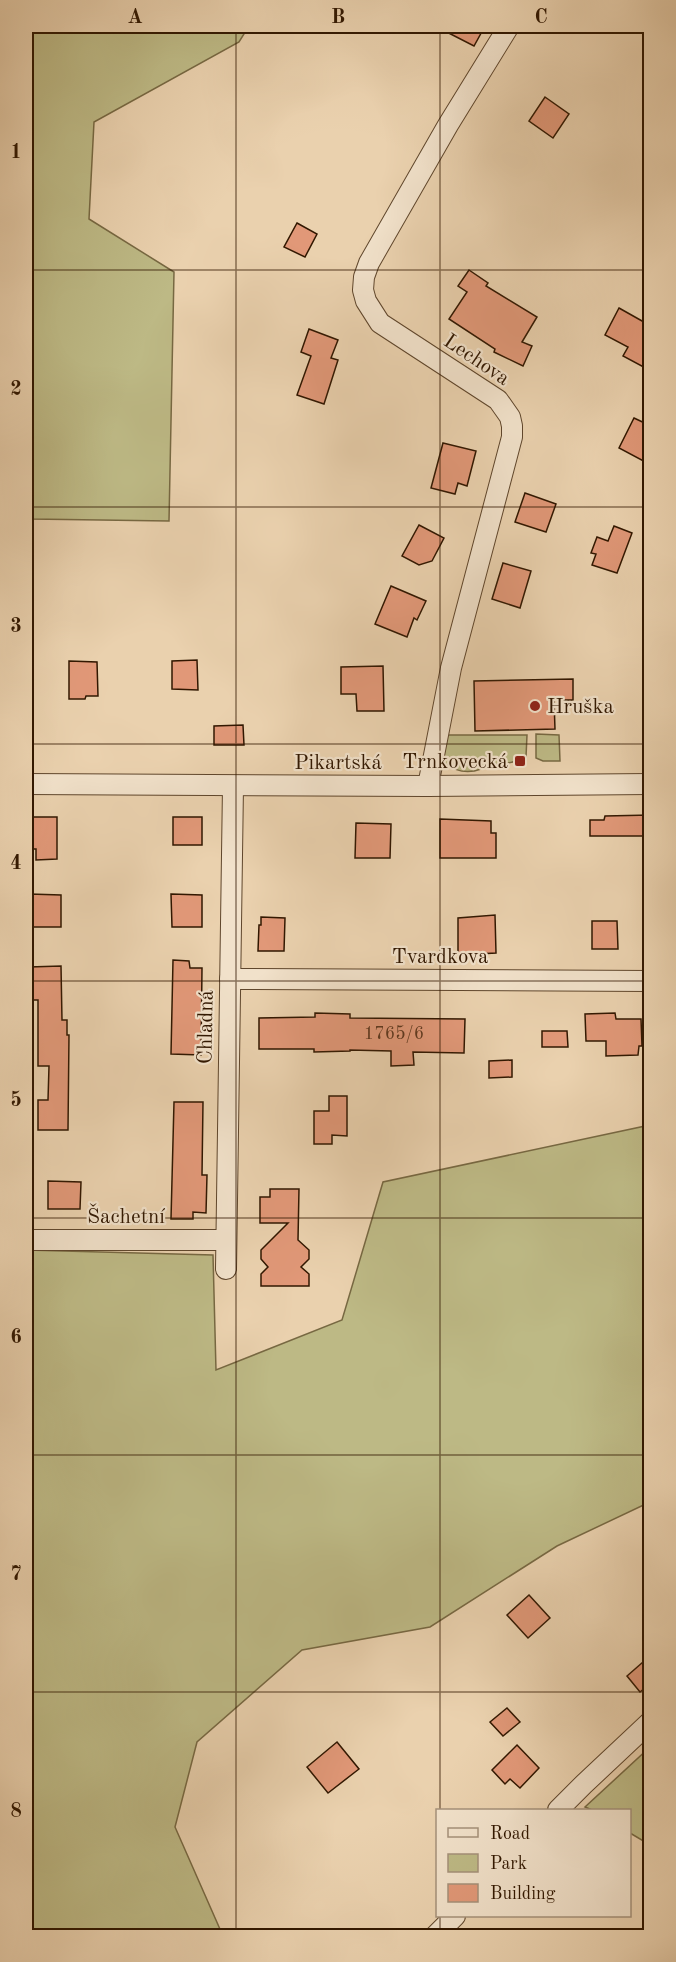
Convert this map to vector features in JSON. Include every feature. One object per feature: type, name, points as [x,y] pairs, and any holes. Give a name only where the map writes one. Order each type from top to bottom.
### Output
[{"type":"street","name":"Lechova","points":[[428,786],[451,668],[512,437],[512,426],[505,408],[489,392],[380,323],[366,301],[363,290],[364,277],[369,263],[448,125],[509,26]]},
{"type":"street","name":"Pikartská","points":[[26,784],[428,786],[651,784]]},
{"type":"street","name":"Chladná","points":[[226,1269],[233,786]]},
{"type":"street","name":"Tvardkova","points":[[230,979],[651,981]]},
{"type":"street","name":"Šachetní","points":[[26,1240],[226,1240]]},
{"type":"street","points":[[559,1809],[651,1722]]},
{"type":"street","points":[[435,1936],[454,1917]]},
{"type":"green space","points":[[26,26],[249,26],[239,42],[94,122],[89,219],[174,272],[169,521],[31,519],[26,460]]},
{"type":"green space","points":[[536,734],[559,735],[560,761],[543,761],[536,758]]},
{"type":"green space","points":[[447,735],[527,735],[526,757],[515,757],[515,761],[488,765],[476,771],[457,770],[444,763]]},
{"type":"green space","points":[[650,1125],[650,1502],[557,1546],[430,1627],[302,1650],[197,1742],[175,1827],[223,1936],[26,1936],[26,1250],[213,1255],[216,1370],[342,1320],[383,1182]]},
{"type":"green space","points":[[650,1747],[650,1845],[631,1834],[631,1809],[585,1807]]},
{"type":"building","points":[[435,26],[485,26],[474,46]]},
{"type":"building","points":[[545,97],[569,114],[553,138],[529,121]]},
{"type":"building","points":[[297,223],[317,234],[305,257],[284,247]]},
{"type":"building","points":[[469,270],[488,283],[486,286],[537,317],[522,342],[532,346],[523,366],[494,352],[495,349],[449,319],[467,292],[458,286]]},
{"type":"building","points":[[619,308],[651,326],[651,371],[623,356],[628,347],[605,335]]},
{"type":"building","points":[[309,329],[338,340],[331,358],[338,360],[324,404],[297,395],[311,356],[301,352]]},
{"type":"building","points":[[634,418],[651,426],[651,465],[619,448]]},
{"type":"building","points":[[443,443],[476,451],[467,486],[458,483],[455,494],[431,488]]},
{"type":"building","points":[[525,493],[556,504],[546,532],[515,522]]},
{"type":"building","points":[[419,525],[444,538],[432,561],[419,565],[402,556]]},
{"type":"building","points":[[614,526],[632,533],[617,573],[592,565],[596,554],[591,553],[597,537],[608,541]]},
{"type":"building","points":[[503,563],[531,571],[520,608],[492,599]]},
{"type":"building","points":[[391,586],[426,601],[417,620],[414,618],[407,637],[375,624]]},
{"type":"building","points":[[197,660],[198,690],[172,689],[172,661]]},
{"type":"building","points":[[69,661],[97,662],[98,696],[69,699]]},
{"type":"building","points":[[383,666],[384,711],[357,711],[356,694],[341,694],[341,667]]},
{"type":"building","points":[[573,679],[573,700],[554,700],[555,729],[475,731],[474,681]]},
{"type":"building","points":[[243,725],[244,745],[214,745],[214,726]]},
{"type":"building","points":[[651,815],[651,836],[590,836],[590,820],[604,820],[605,816]]},
{"type":"building","points":[[26,817],[57,817],[57,859],[36,860],[36,849],[28,849]]},
{"type":"building","points":[[173,817],[202,817],[202,845],[173,845]]},
{"type":"building","points":[[440,819],[491,821],[491,833],[496,833],[496,858],[440,858]]},
{"type":"building","points":[[356,823],[391,824],[390,858],[355,858]]},
{"type":"building","points":[[29,894],[61,895],[61,927],[29,927]]},
{"type":"building","points":[[171,894],[202,895],[202,927],[172,927]]},
{"type":"building","points":[[495,915],[496,953],[458,955],[458,918]]},
{"type":"building","points":[[261,917],[285,918],[284,951],[258,951]]},
{"type":"building","points":[[592,921],[617,921],[618,949],[592,949]]},
{"type":"building","points":[[173,960],[189,961],[190,968],[202,968],[201,1055],[171,1054]]},
{"type":"building","points":[[61,966],[62,1020],[67,1020],[67,1035],[69,1035],[68,1130],[38,1130],[38,1100],[48,1100],[49,1066],[38,1066],[38,1000],[29,1000],[29,967]]},
{"type":"building","points":[[315,1013],[350,1014],[350,1018],[465,1019],[464,1053],[413,1052],[414,1065],[391,1066],[391,1051],[314,1052],[314,1049],[259,1049],[259,1018],[315,1017]]},
{"type":"building","points":[[615,1013],[616,1019],[641,1019],[642,1046],[639,1046],[638,1055],[606,1056],[606,1041],[586,1041],[585,1014]]},
{"type":"building","points":[[542,1031],[567,1031],[568,1047],[542,1047]]},
{"type":"building","points":[[512,1060],[512,1077],[489,1078],[489,1061]]},
{"type":"building","points":[[329,1096],[347,1096],[347,1136],[332,1135],[332,1144],[314,1144],[314,1111],[329,1111]]},
{"type":"building","points":[[174,1102],[203,1102],[202,1175],[207,1175],[206,1213],[193,1212],[193,1219],[171,1219]]},
{"type":"building","points":[[48,1181],[81,1182],[80,1209],[48,1209]]},
{"type":"building","points":[[270,1189],[299,1189],[298,1240],[309,1250],[309,1259],[301,1267],[309,1274],[309,1286],[261,1286],[261,1274],[268,1267],[261,1259],[261,1250],[288,1223],[260,1223],[260,1197],[270,1197]]},
{"type":"building","points":[[529,1595],[550,1618],[528,1638],[507,1615]]},
{"type":"building","points":[[643,1662],[651,1671],[651,1683],[640,1692],[627,1676]]},
{"type":"building","points":[[507,1708],[520,1722],[503,1736],[490,1722]]},
{"type":"building","points":[[337,1742],[359,1769],[328,1793],[307,1767]]},
{"type":"building","points":[[517,1745],[539,1768],[520,1788],[510,1779],[505,1784],[492,1770]]},
{"type":"waterway","points":[[26,31],[30,26]]},
{"type":"place","name":"Hruška","points":[[535,706]]},
{"type":"place","name":"Trnkovecká","points":[[520,761]]}]
